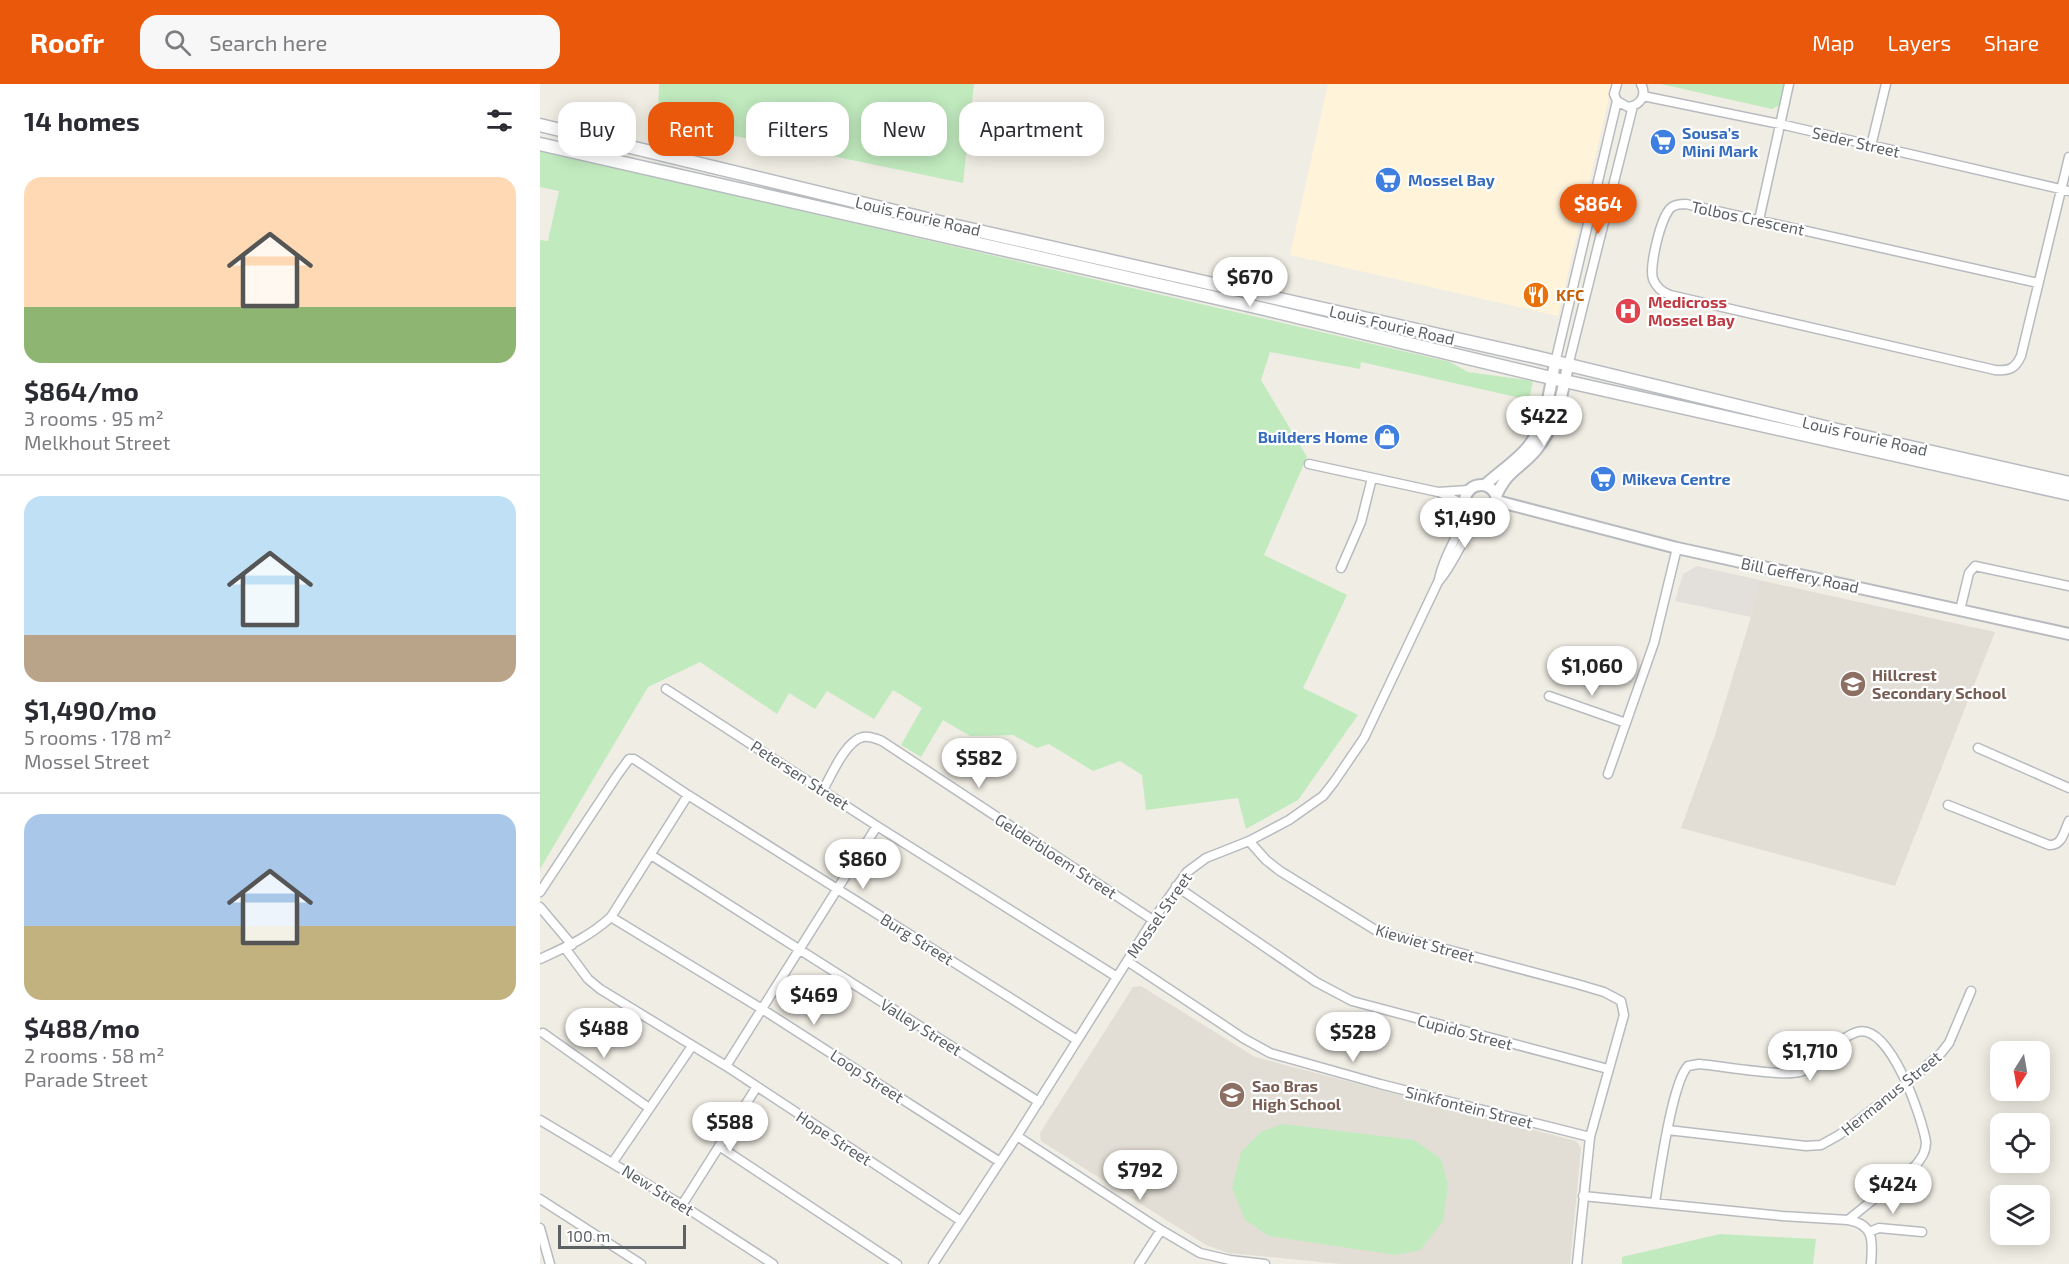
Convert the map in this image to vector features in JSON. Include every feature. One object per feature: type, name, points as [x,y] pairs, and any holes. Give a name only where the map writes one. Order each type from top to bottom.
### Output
[{"type":"main road","name":"Louis Fourie Road","points":[[540,125],[964,227],[2069,483]]},
{"type":"main road","name":"Louis Fourie Road","points":[[540,144],[1260,308],[1551,378],[2069,494]]},
{"type":"street","points":[[1617,84],[1614,94],[1623,106],[1638,104],[1643,96],[1642,85]]},
{"type":"street","points":[[1759,220],[1789,84]]},
{"type":"street","points":[[1871,146],[1886,84]]},
{"type":"street","name":"Seder Street","points":[[1643,96],[1780,124],[2065,190]]},
{"type":"street","points":[[1485,485],[1530,445],[1545,415],[1551,378],[1617,101]]},
{"type":"street","points":[[1438,492],[1466,507],[1474,516],[1488,515],[1496,502],[1505,478],[1535,451],[1549,431],[1565,381],[1633,106]]},
{"type":"street","name":"Tolbos Crescent","points":[[2038,283],[1686,204],[1672,207],[1666,213],[1660,228],[1652,272],[1655,284],[1670,295],[1995,370],[2008,371],[2016,366],[2021,356],[2038,283],[2065,190],[2069,157]]},
{"type":"street","points":[[1309,464],[1438,492],[1468,490],[1478,485],[1485,485],[1493,490],[1496,502]]},
{"type":"street","points":[[1341,568],[1361,522],[1372,478]]},
{"type":"street","points":[[1438,582],[1442,567],[1462,527],[1466,507],[1464,499],[1468,490]]},
{"type":"street","name":"Bill Geffery Road","points":[[1496,502],[1677,548],[2069,633]]},
{"type":"street","points":[[1438,582],[1448,569],[1467,532],[1480,517]]},
{"type":"street","points":[[1608,774],[1654,643],[1677,548]]},
{"type":"street","points":[[1960,610],[1969,573],[1975,566],[2069,586]]},
{"type":"street","name":"Mossel Street","points":[[933,1264],[1176,886],[1195,864],[1249,841],[1289,820],[1323,796],[1334,782],[1364,738],[1438,582]]},
{"type":"street","name":"Petersen Street","points":[[666,688],[877,826],[1117,977]]},
{"type":"street","points":[[1549,696],[1626,723]]},
{"type":"street","name":"Gelderbloem Street","points":[[823,790],[849,745],[863,737],[872,737],[882,741],[1153,920]]},
{"type":"street","points":[[1978,748],[2069,788]]},
{"type":"street","name":"Burg Street","points":[[540,892],[628,759],[637,760],[688,795],[1077,1040]]},
{"type":"street","points":[[540,959],[596,931],[611,918],[688,795]]},
{"type":"street","points":[[1948,805],[2049,845],[2060,842],[2069,821]]},
{"type":"street","points":[[726,1066],[877,826]]},
{"type":"street","name":"Kiewiet Street","points":[[1249,841],[1266,860],[1280,871],[1377,932],[1604,992],[1615,997],[1622,1003],[1624,1015],[1608,1069]]},
{"type":"street","name":"Valley Street","points":[[651,855],[1039,1102]]},
{"type":"street","name":"Cupido Street","points":[[1176,886],[1307,976],[1352,1001],[1608,1069]]},
{"type":"street","name":"Hope Street","points":[[540,907],[588,979],[600,989],[726,1066],[756,1088],[961,1221]]},
{"type":"street","name":"Loop Street","points":[[611,918],[762,1009],[1000,1161]]},
{"type":"street","name":"Sinkfontein Street","points":[[1127,961],[1243,1038],[1270,1053],[1380,1084],[1590,1137]]},
{"type":"street","name":"Hermanus Street","points":[[1668,1130],[1806,1146],[1821,1145],[1839,1135],[1907,1083],[1941,1053],[1949,1043],[1971,991]]},
{"type":"street","points":[[1654,1203],[1668,1130],[1681,1078],[1688,1066],[1699,1064],[1780,1072],[1802,1071],[1852,1034],[1863,1031],[1877,1038],[1907,1083],[1915,1100],[1925,1134],[1926,1149],[1916,1165],[1848,1220]]},
{"type":"street","points":[[543,1033],[649,1108]]},
{"type":"street","points":[[613,1162],[692,1046]]},
{"type":"street","points":[[1577,1264],[1590,1137],[1608,1069]]},
{"type":"street","points":[[682,1204],[756,1088]]},
{"type":"street","name":"New Street","points":[[540,1120],[682,1204],[773,1264]]},
{"type":"street","points":[[1017,1136],[1161,1230],[1205,1255],[1265,1264]]},
{"type":"street","points":[[719,1146],[897,1264]]},
{"type":"street","points":[[1583,1196],[1863,1223],[1872,1243],[1871,1264]]},
{"type":"street","points":[[540,1199],[641,1264]]},
{"type":"street","points":[[540,1228],[550,1264]]},
{"type":"street","points":[[1869,1232],[1879,1228],[1922,1232]]},
{"type":"street","points":[[1139,1264],[1161,1230]]},
{"type":"shaded area","points":[[1328,84],[1612,84],[1558,316],[1290,255]]},
{"type":"shaded area","points":[[1697,566],[1759,580],[1751,617],[1675,601],[1683,574]]},
{"type":"shaded area","name":"Hillcrest Secondary School","points":[[1759,580],[1995,632],[1895,886],[1681,828],[1715,735],[1751,617]]},
{"type":"shaded area","name":"Sao Bras High School","points":[[1141,986],[1255,1057],[1576,1141],[1581,1148],[1570,1264],[1341,1264],[1228,1253],[1206,1245],[1041,1141],[1040,1133],[1133,987]]},
{"type":"green space","points":[[659,84],[974,84],[972,102],[959,102],[959,156],[966,156],[963,183],[832,156],[849,156],[849,102],[746,102],[746,138],[734,136],[734,102],[658,102]]},
{"type":"green space","points":[[1661,84],[1785,84],[1780,105],[1772,109]]},
{"type":"green space","points":[[540,150],[1450,362],[1468,372],[1533,381],[1529,400],[1361,362],[1360,369],[1270,352],[1261,380],[1307,457],[1264,555],[1347,595],[1303,688],[1358,715],[1298,800],[1246,829],[1238,798],[1146,810],[1142,775],[1120,761],[1093,771],[1049,744],[1037,748],[1013,735],[970,736],[943,720],[921,757],[901,745],[922,708],[893,690],[874,719],[827,691],[815,709],[789,693],[777,714],[700,662],[648,687],[540,869],[540,240],[548,241],[559,191],[540,187]]},
{"type":"green space","points":[[1282,1124],[1414,1140],[1441,1159],[1448,1185],[1443,1221],[1420,1250],[1396,1255],[1269,1236],[1245,1220],[1232,1188],[1241,1152],[1261,1132]]},
{"type":"green space","points":[[1720,1234],[1816,1239],[1813,1264],[1622,1264],[1622,1257]]},
{"type":"place","name":"Sousa's Mini Mark","points":[[1663,142]]},
{"type":"place","name":"Mossel Bay","points":[[1388,180]]},
{"type":"place","name":"KFC","points":[[1536,295]]},
{"type":"place","name":"Medicross Mossel Bay","points":[[1628,311]]},
{"type":"place","name":"Builders Home","points":[[1387,437]]},
{"type":"place","name":"Mikeva Centre","points":[[1603,479]]},
{"type":"place","name":"Hillcrest Secondary School","points":[[1853,684]]},
{"type":"place","name":"Sao Bras High School","points":[[1232,1095]]}]
